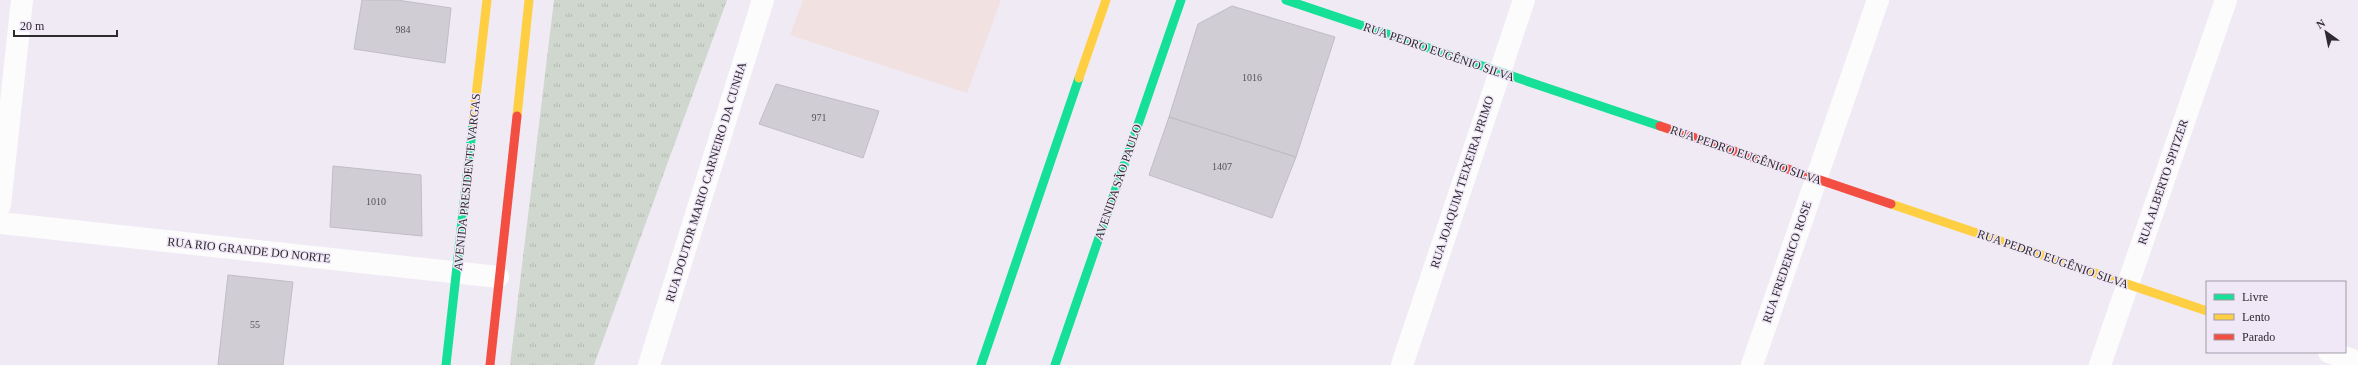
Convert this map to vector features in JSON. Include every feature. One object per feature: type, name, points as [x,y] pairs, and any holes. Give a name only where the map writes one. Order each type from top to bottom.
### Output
[{"type":"main road","name":"AVENIDA PRESIDENTE VARGAS","points":[[446,365],[487,0]]},
{"type":"main road","points":[[490,365],[498,277],[529,0]]},
{"type":"main road","points":[[981,365],[1106,0]]},
{"type":"main road","name":"AVENIDA SÃO PAULO","points":[[1055,365],[1181,0]]},
{"type":"main road","name":"RUA PEDRO EUGÊNIO SILVA","points":[[1286,0],[2206,311]]},
{"type":"street","points":[[0,205],[22,0]]},
{"type":"street","name":"RUA DOUTOR MARIO CARNEIRO DA CUNHA","points":[[649,365],[763,0]]},
{"type":"street","name":"RUA JOAQUIM TEIXEIRA PRIMO","points":[[1402,365],[1524,0]]},
{"type":"street","name":"RUA FREDERICO ROSE","points":[[1752,365],[1815,178],[1878,0]]},
{"type":"street","name":"RUA ALBERTO SPITZER","points":[[2100,365],[2226,0]]},
{"type":"street","name":"RUA RIO GRANDE DO NORTE","points":[[0,223],[498,277]]},
{"type":"street","points":[[2332,353],[2358,362]]},
{"type":"shaded area","points":[[803,0],[1001,0],[967,93],[790,35]]},
{"type":"green space","points":[[554,0],[727,0],[594,365],[510,365]]},
{"type":"building","points":[[362,0],[397,0],[451,8],[445,63],[354,49]]},
{"type":"building","points":[[1232,6],[1335,37],[1296,157],[1169,117],[1198,24]]},
{"type":"building","points":[[776,84],[879,111],[863,158],[759,124]]},
{"type":"building","points":[[1169,117],[1296,157],[1272,218],[1149,175]]},
{"type":"building","points":[[333,166],[421,175],[422,236],[330,227]]},
{"type":"building","points":[[228,275],[293,282],[283,365],[218,365]]},
{"type":"traffic: fast","points":[[1055,365],[1181,0]]},
{"type":"traffic: fast","points":[[1286,0],[1660,126]]},
{"type":"traffic: fast","points":[[981,365],[1079,78]]},
{"type":"traffic: fast","points":[[446,365],[473,122]]},
{"type":"traffic: slow","points":[[473,122],[487,0]]},
{"type":"traffic: slow","points":[[517,116],[529,0]]},
{"type":"traffic: slow","points":[[1079,78],[1106,0]]},
{"type":"traffic: slow","points":[[1891,204],[2206,311]]},
{"type":"traffic: jam","points":[[490,365],[517,116]]},
{"type":"traffic: jam","points":[[1660,126],[1891,204]]}]
